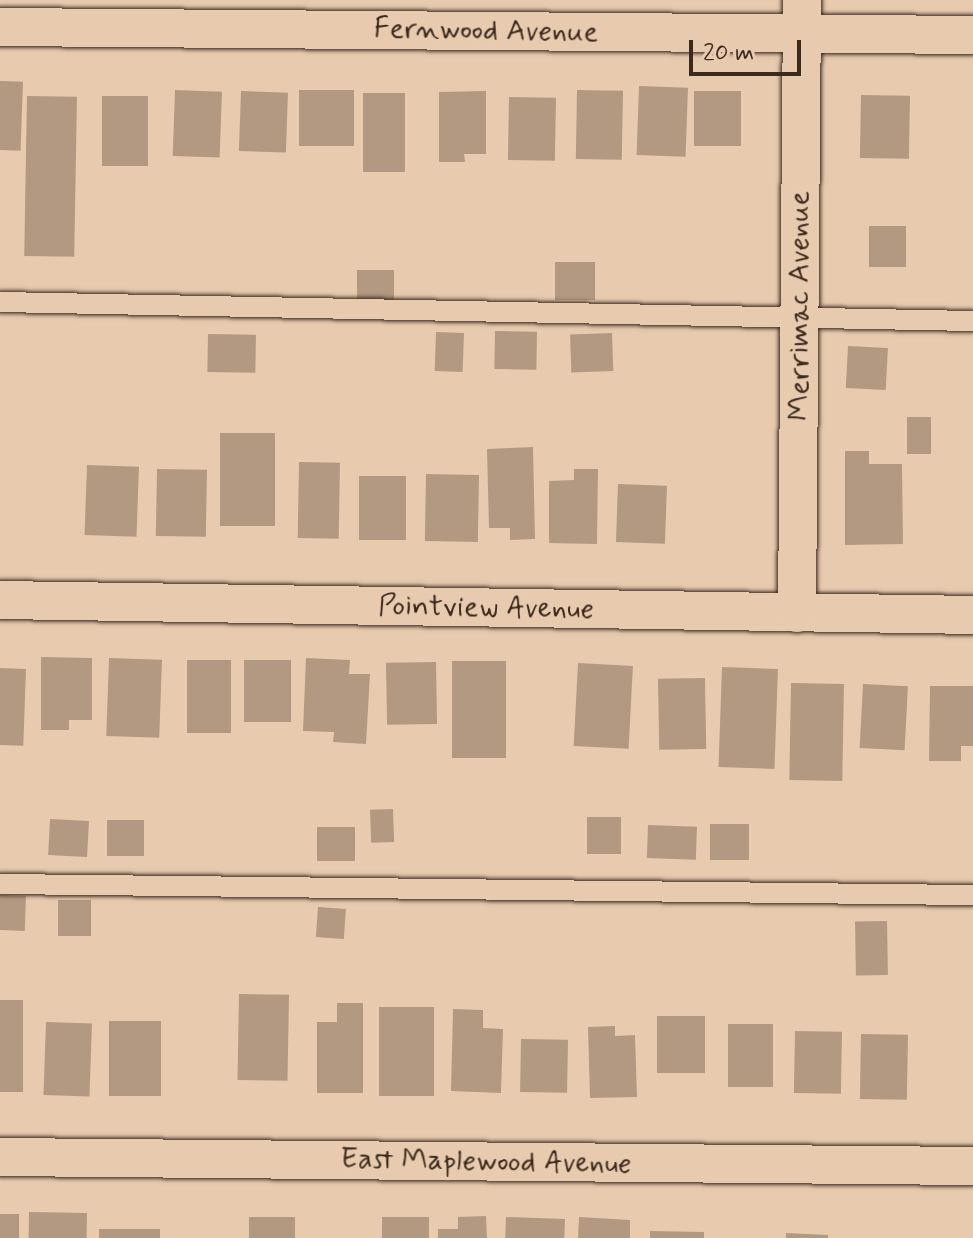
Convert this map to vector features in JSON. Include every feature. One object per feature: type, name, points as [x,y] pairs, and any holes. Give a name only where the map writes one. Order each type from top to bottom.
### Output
[{"type":"street","name":"Fernwood Avenue","points":[[0,27],[801,17],[973,35]]},
{"type":"street","name":"Merrimac Avenue","points":[[797,613],[801,17]]},
{"type":"street","name":"Pointview Avenue","points":[[0,600],[973,615]]},
{"type":"street","name":"East Maplewood Avenue","points":[[0,1157],[973,1166]]},
{"type":"lane","points":[[0,302],[973,321]]},
{"type":"lane","points":[[0,884],[973,895]]},
{"type":"building","points":[[0,81],[23,82],[21,151],[0,150]]},
{"type":"building","points":[[639,86],[688,88],[686,157],[637,155]]},
{"type":"building","points":[[175,90],[222,92],[220,158],[173,156]]},
{"type":"building","points":[[299,90],[354,90],[354,146],[299,146]]},
{"type":"building","points":[[577,90],[623,91],[622,160],[576,159]]},
{"type":"building","points":[[241,91],[288,93],[286,153],[239,151]]},
{"type":"building","points":[[486,91],[486,154],[464,154],[465,162],[439,162],[439,92]]},
{"type":"building","points":[[694,91],[741,91],[741,146],[694,146]]},
{"type":"building","points":[[363,93],[405,93],[405,172],[363,172]]},
{"type":"building","points":[[861,95],[910,96],[909,159],[860,158]]},
{"type":"building","points":[[27,96],[77,97],[74,257],[24,256]]},
{"type":"building","points":[[102,96],[148,96],[148,166],[102,166]]},
{"type":"building","points":[[509,97],[556,98],[555,161],[508,160]]},
{"type":"building","points":[[869,226],[906,226],[906,267],[869,267]]},
{"type":"building","points":[[555,262],[595,262],[595,300],[555,300]]},
{"type":"building","points":[[357,270],[394,270],[394,301],[357,301]]},
{"type":"building","points":[[495,331],[537,332],[536,370],[494,369]]},
{"type":"building","points":[[436,332],[464,333],[463,372],[435,371]]},
{"type":"building","points":[[612,333],[613,371],[571,372],[570,334]]},
{"type":"building","points":[[208,334],[256,335],[255,373],[207,372]]},
{"type":"building","points":[[848,346],[888,348],[886,390],[846,388]]},
{"type":"building","points":[[907,417],[931,417],[931,454],[907,454]]},
{"type":"building","points":[[220,433],[275,433],[275,526],[220,526]]},
{"type":"building","points":[[533,447],[535,539],[510,540],[510,528],[489,528],[487,449]]},
{"type":"building","points":[[845,451],[869,451],[869,464],[902,464],[903,544],[845,545]]},
{"type":"building","points":[[299,462],[340,463],[339,539],[298,538]]},
{"type":"building","points":[[87,465],[139,467],[137,537],[85,535]]},
{"type":"building","points":[[157,469],[207,470],[206,537],[156,536]]},
{"type":"building","points":[[574,469],[598,469],[597,544],[549,543],[549,481],[574,480]]},
{"type":"building","points":[[426,474],[479,475],[478,542],[425,541]]},
{"type":"building","points":[[359,476],[406,476],[406,540],[359,540]]},
{"type":"building","points":[[618,484],[667,486],[665,544],[616,542]]},
{"type":"building","points":[[41,657],[92,658],[92,720],[69,720],[69,730],[41,730]]},
{"type":"building","points":[[109,658],[162,660],[159,738],[106,736]]},
{"type":"building","points":[[306,658],[350,660],[349,674],[370,674],[366,744],[333,742],[334,732],[303,731]]},
{"type":"building","points":[[187,660],[231,660],[231,733],[187,733]]},
{"type":"building","points":[[244,660],[291,660],[291,722],[244,722]]},
{"type":"building","points":[[452,661],[506,661],[506,758],[452,758]]},
{"type":"building","points":[[436,662],[437,724],[387,725],[386,663]]},
{"type":"building","points":[[578,663],[633,666],[629,749],[574,746]]},
{"type":"building","points":[[722,667],[778,669],[774,769],[719,767]]},
{"type":"building","points":[[0,668],[26,669],[23,746],[0,745]]},
{"type":"building","points":[[705,678],[706,749],[659,750],[658,679]]},
{"type":"building","points":[[791,683],[844,684],[842,781],[789,780]]},
{"type":"building","points":[[863,684],[908,686],[905,750],[860,748]]},
{"type":"building","points":[[930,686],[973,686],[973,746],[961,746],[961,761],[929,761]]},
{"type":"building","points":[[393,809],[394,842],[371,843],[370,810]]},
{"type":"building","points":[[587,817],[621,817],[621,854],[587,854]]},
{"type":"building","points":[[50,819],[89,821],[87,857],[48,855]]},
{"type":"building","points":[[107,820],[144,820],[144,856],[107,856]]},
{"type":"building","points":[[710,824],[749,824],[749,860],[710,860]]},
{"type":"building","points":[[648,825],[697,827],[696,860],[647,858]]},
{"type":"building","points":[[317,827],[355,827],[355,861],[317,861]]},
{"type":"building","points":[[0,895],[26,896],[25,931],[0,930]]},
{"type":"building","points":[[58,900],[91,900],[91,936],[58,936]]},
{"type":"building","points":[[318,907],[346,909],[344,939],[316,937]]},
{"type":"building","points":[[887,921],[888,975],[856,976],[855,922]]},
{"type":"building","points":[[239,994],[289,995],[287,1081],[237,1080]]},
{"type":"building","points":[[0,1000],[23,1000],[23,1092],[0,1092]]},
{"type":"building","points":[[337,1003],[363,1003],[363,1093],[317,1093],[317,1022],[337,1022]]},
{"type":"building","points":[[379,1007],[434,1007],[434,1096],[379,1096]]},
{"type":"building","points":[[453,1009],[483,1010],[483,1028],[503,1029],[501,1093],[451,1091]]},
{"type":"building","points":[[657,1016],[705,1016],[705,1073],[657,1073]]},
{"type":"building","points":[[109,1021],[161,1021],[161,1096],[109,1096]]},
{"type":"building","points":[[46,1022],[92,1024],[89,1097],[43,1095]]},
{"type":"building","points":[[728,1024],[773,1024],[773,1087],[728,1087]]},
{"type":"building","points":[[615,1026],[615,1036],[635,1035],[637,1097],[590,1098],[588,1027]]},
{"type":"building","points":[[795,1031],[842,1032],[841,1094],[794,1093]]},
{"type":"building","points":[[861,1034],[908,1035],[907,1100],[860,1099]]},
{"type":"building","points":[[521,1039],[568,1040],[567,1093],[520,1092]]},
{"type":"building","points":[[29,1212],[87,1213],[87,1238],[29,1238]]},
{"type":"building","points":[[0,1214],[19,1214],[19,1238],[0,1238]]},
{"type":"building","points":[[486,1216],[487,1238],[438,1238],[438,1229],[458,1229],[458,1217]]},
{"type":"building","points":[[249,1217],[295,1217],[295,1238],[249,1238]]},
{"type":"building","points":[[382,1217],[429,1217],[429,1238],[382,1238]]},
{"type":"building","points":[[506,1217],[565,1219],[564,1238],[505,1238]]},
{"type":"building","points":[[579,1217],[630,1220],[630,1238],[578,1238]]},
{"type":"building","points":[[99,1229],[160,1229],[160,1238],[99,1238]]},
{"type":"building","points":[[650,1231],[704,1232],[704,1238],[650,1238]]},
{"type":"building","points":[[786,1233],[828,1235],[828,1238],[786,1238]]}]
